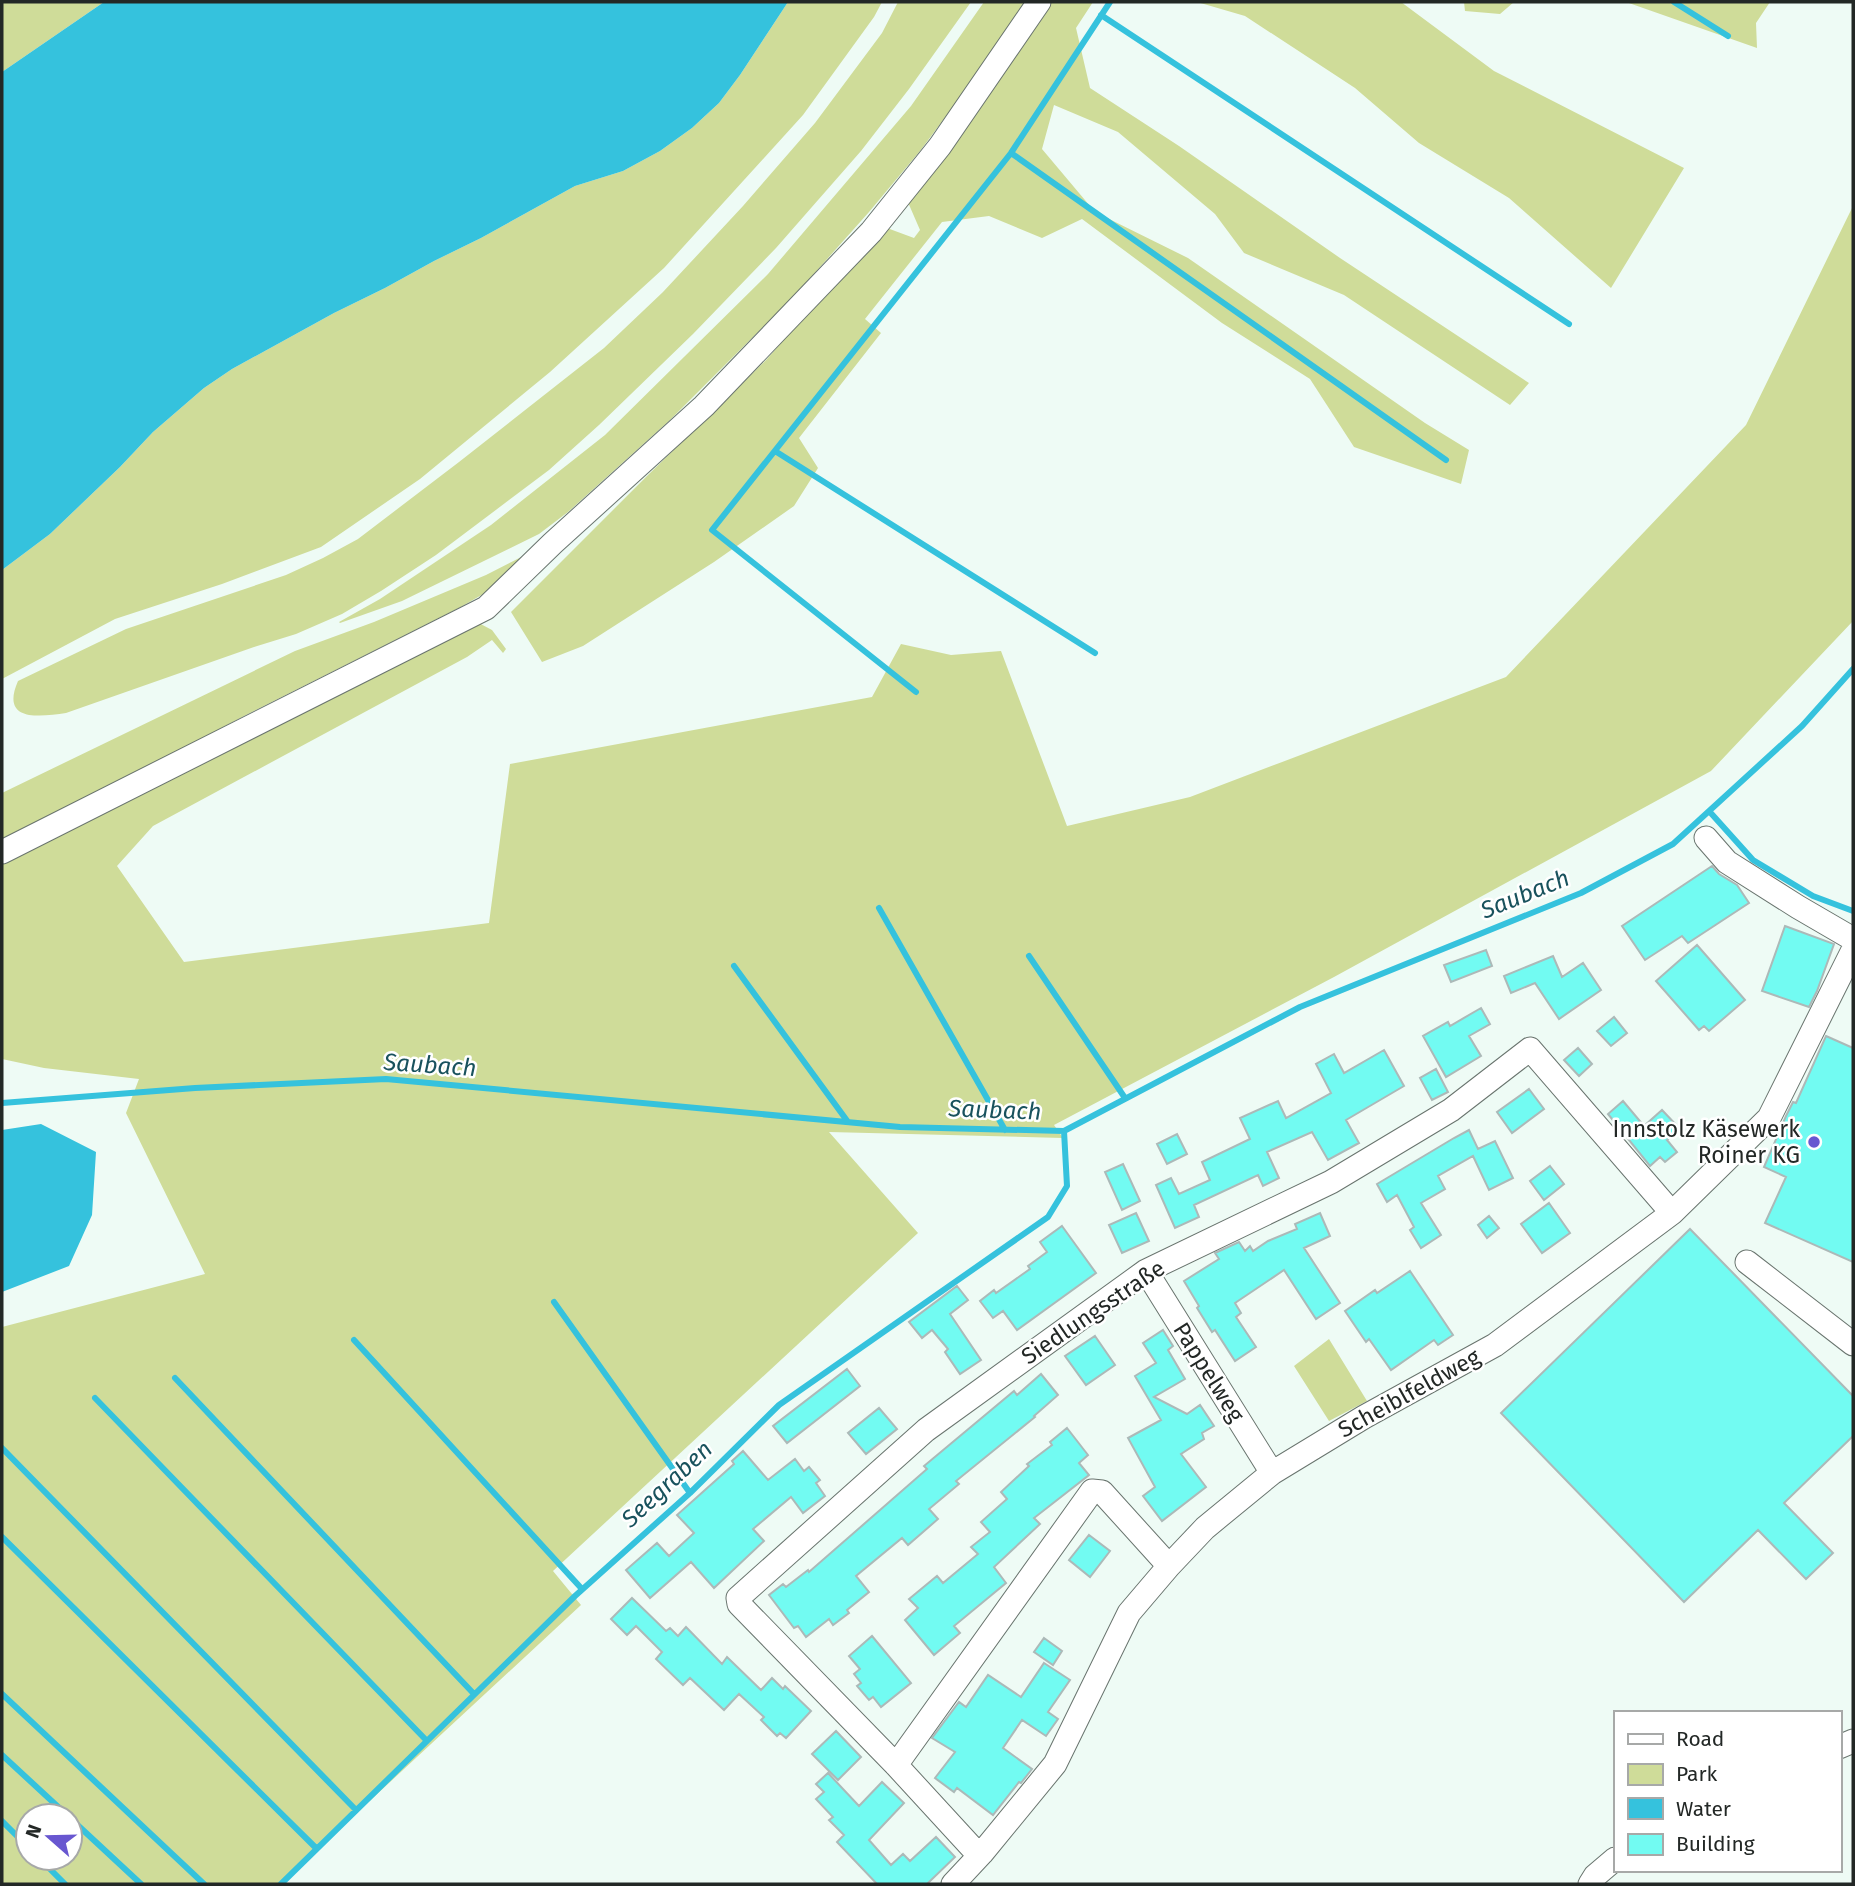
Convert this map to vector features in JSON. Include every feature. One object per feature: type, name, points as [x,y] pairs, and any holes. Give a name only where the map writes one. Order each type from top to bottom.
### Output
[{"type":"street","points":[[2,852],[486,608],[553,543],[704,406],[872,232],[940,146],[1039,2]]},
{"type":"street","points":[[1706,838],[1727,862],[1853,939]]},
{"type":"street","name":"Scheiblfeldweg","points":[[953,1884],[1055,1764],[1129,1613],[1205,1528],[1272,1473],[1364,1417],[1495,1345],[1672,1213],[1769,1118],[1853,950]]},
{"type":"street","name":"Siedlungsstraße","points":[[982,1853],[975,1851],[896,1765],[738,1604],[738,1598],[926,1430],[1146,1271],[1331,1182],[1451,1110],[1530,1049],[1672,1213]]},
{"type":"street","points":[[1747,1262],[1853,1344]]},
{"type":"street","name":"Pappelweg","points":[[1146,1271],[1272,1473]]},
{"type":"street","points":[[896,1765],[1092,1491],[1102,1492],[1169,1566]]},
{"type":"street","points":[[1590,1884],[1614,1860]]},
{"type":"green space","points":[[2,2],[104,2],[2,72]]},
{"type":"green space","points":[[788,2],[882,2],[803,115],[664,268],[550,372],[420,479],[321,547],[222,584],[115,619],[2,679],[2,570],[50,534],[153,432],[204,388],[232,369],[334,313],[481,238],[575,186],[623,171],[660,151],[692,128],[719,103]]},
{"type":"green space","points":[[898,2],[971,2],[861,151],[776,248],[693,334],[549,470],[436,555],[342,614],[296,634],[66,713],[34,715],[18,710],[14,704],[14,694],[18,681],[126,629],[286,575],[358,539],[604,348],[663,292],[815,123],[882,33]]},
{"type":"green space","points":[[984,2],[1028,2],[920,151],[869,212],[796,294],[670,420],[568,512],[539,534],[402,601],[339,622],[380,599],[491,525],[605,435],[768,274],[911,106]]},
{"type":"green space","points":[[1046,2],[1093,2],[1076,28],[1090,88],[1529,383],[1510,405],[1344,295],[1244,253],[1215,214],[1118,132],[1054,105],[1042,149],[1095,212],[1188,258],[1425,423],[1469,450],[1461,484],[1354,447],[1310,379],[1222,323],[1082,219],[1042,238],[989,216],[942,222],[865,319],[881,333],[799,438],[818,468],[794,506],[714,562],[583,646],[542,662],[511,612],[767,359],[875,235],[887,228],[914,238],[920,230],[907,200]]},
{"type":"green space","points":[[1197,2],[1401,2],[1494,71],[1684,168],[1611,288],[1509,198],[1419,143],[1355,88],[1245,16]]},
{"type":"green space","points":[[1464,2],[1514,2],[1500,14],[1465,11]]},
{"type":"green space","points":[[1626,2],[1770,2],[1756,23],[1757,48]]},
{"type":"green space","points":[[1853,206],[1853,621],[1711,771],[1334,977],[1054,1125],[1063,1138],[829,1132],[918,1233],[553,1571],[581,1605],[280,1884],[2,1884],[2,1327],[205,1274],[126,1113],[139,1079],[44,1068],[2,1059],[2,858],[473,620],[492,630],[506,649],[503,653],[492,640],[467,657],[153,826],[117,866],[184,962],[489,923],[510,764],[872,697],[901,644],[951,655],[1001,651],[1067,826],[1190,797],[1506,677],[1746,425]]},
{"type":"green space","points":[[529,553],[485,593],[459,608],[2,840],[2,793],[295,651],[374,622],[486,575]]},
{"type":"green space","points":[[1329,1339],[1367,1401],[1329,1421],[1294,1366]]},
{"type":"water","points":[[104,2],[788,2],[719,103],[692,128],[660,151],[623,171],[575,186],[232,369],[204,388],[153,432],[50,534],[2,570],[2,72]]},
{"type":"water","points":[[41,1124],[96,1152],[92,1215],[69,1266],[2,1292],[2,1130]]},
{"type":"building","points":[[1712,866],[1719,874],[1737,885],[1749,903],[1688,943],[1682,936],[1645,960],[1622,926]]},
{"type":"building","points":[[1785,926],[1834,944],[1809,1007],[1762,991]]},
{"type":"building","points":[[1697,945],[1745,1000],[1709,1031],[1704,1026],[1699,1030],[1656,981]]},
{"type":"building","points":[[1486,950],[1492,966],[1451,982],[1444,965]]},
{"type":"building","points":[[1553,956],[1562,977],[1583,963],[1601,990],[1559,1019],[1535,983],[1511,993],[1504,976]]},
{"type":"building","points":[[1481,1008],[1490,1024],[1469,1036],[1481,1056],[1446,1077],[1423,1036],[1448,1022],[1450,1026]]},
{"type":"building","points":[[1614,1017],[1627,1033],[1611,1046],[1597,1031]]},
{"type":"building","name":"Innstolz Käsewerk Roiner KG","points":[[1826,1036],[1853,1048],[1853,1262],[1765,1223],[1786,1177],[1764,1167]]},
{"type":"building","points":[[1578,1048],[1592,1064],[1579,1076],[1564,1060]]},
{"type":"building","points":[[1384,1050],[1404,1086],[1346,1120],[1359,1143],[1328,1160],[1312,1132],[1267,1152],[1279,1178],[1263,1186],[1258,1175],[1194,1205],[1199,1217],[1175,1228],[1156,1185],[1171,1178],[1179,1194],[1210,1180],[1202,1162],[1250,1139],[1240,1118],[1278,1101],[1286,1118],[1331,1093],[1316,1064],[1334,1054],[1344,1073]]},
{"type":"building","points":[[1436,1069],[1448,1092],[1432,1100],[1420,1078]]},
{"type":"building","points":[[1529,1089],[1544,1109],[1512,1133],[1497,1112]]},
{"type":"building","points":[[1623,1101],[1644,1126],[1662,1110],[1680,1129],[1667,1140],[1677,1152],[1665,1162],[1660,1157],[1650,1166],[1608,1114]]},
{"type":"building","points":[[1469,1130],[1478,1149],[1495,1141],[1513,1178],[1489,1190],[1473,1156],[1438,1176],[1445,1189],[1421,1203],[1441,1235],[1421,1248],[1410,1230],[1414,1227],[1397,1195],[1387,1202],[1377,1184]]},
{"type":"building","points":[[1177,1134],[1187,1154],[1167,1164],[1157,1144]]},
{"type":"building","points":[[1123,1164],[1140,1201],[1122,1210],[1105,1172]]},
{"type":"building","points":[[1550,1166],[1564,1184],[1544,1200],[1530,1181]]},
{"type":"building","points":[[1549,1203],[1570,1233],[1542,1253],[1521,1224]]},
{"type":"building","points":[[1136,1213],[1149,1241],[1122,1253],[1109,1225]]},
{"type":"building","points":[[1320,1213],[1330,1236],[1304,1248],[1340,1303],[1316,1319],[1284,1270],[1235,1303],[1241,1313],[1236,1317],[1256,1347],[1235,1361],[1215,1330],[1212,1332],[1184,1281],[1219,1259],[1215,1253],[1239,1242],[1245,1251],[1250,1246],[1253,1251],[1268,1241],[1297,1229],[1295,1224]]},
{"type":"building","points":[[1489,1216],[1499,1228],[1487,1238],[1478,1225]]},
{"type":"building","points":[[1062,1226],[1096,1273],[1017,1330],[1003,1311],[993,1318],[980,1301],[1030,1269],[1028,1266],[1047,1252],[1040,1242]]},
{"type":"building","points":[[1690,1229],[1853,1396],[1853,1436],[1784,1503],[1833,1553],[1806,1579],[1758,1530],[1684,1602],[1501,1413]]},
{"type":"building","points":[[1410,1271],[1453,1335],[1438,1345],[1434,1340],[1391,1370],[1369,1339],[1366,1342],[1345,1311],[1375,1290],[1377,1293]]},
{"type":"building","points":[[957,1286],[968,1300],[950,1314],[981,1360],[960,1374],[945,1352],[948,1349],[932,1330],[922,1338],[909,1322]]},
{"type":"building","points":[[1163,1330],[1173,1346],[1168,1350],[1185,1379],[1154,1397],[1187,1414],[1200,1405],[1214,1426],[1202,1433],[1204,1439],[1181,1454],[1206,1487],[1162,1521],[1143,1496],[1155,1487],[1128,1438],[1161,1420],[1135,1376],[1156,1363],[1143,1343]]},
{"type":"building","points":[[1095,1336],[1115,1365],[1086,1385],[1065,1356]]},
{"type":"building","points":[[847,1369],[860,1386],[787,1443],[773,1426]]},
{"type":"building","points":[[1041,1374],[1058,1395],[956,1481],[959,1484],[929,1509],[938,1519],[908,1545],[902,1538],[856,1576],[869,1592],[847,1610],[849,1613],[833,1625],[829,1619],[806,1637],[798,1626],[794,1628],[769,1595],[783,1584],[786,1587],[808,1570],[809,1572],[927,1469],[924,1466],[1014,1391],[1017,1395]]},
{"type":"building","points":[[879,1408],[897,1429],[866,1454],[848,1433]]},
{"type":"building","points":[[1067,1428],[1088,1455],[1079,1463],[1089,1475],[1034,1518],[1040,1524],[994,1567],[1006,1583],[954,1626],[960,1633],[934,1655],[905,1620],[918,1608],[909,1599],[937,1576],[943,1583],[978,1554],[971,1547],[990,1532],[981,1522],[1007,1499],[1001,1492]]},
{"type":"building","points":[[743,1451],[768,1480],[795,1459],[804,1471],[809,1467],[820,1480],[816,1483],[825,1496],[803,1513],[791,1497],[753,1529],[764,1541],[714,1588],[691,1562],[650,1598],[626,1570],[657,1543],[669,1556],[694,1533],[677,1515],[734,1464],[732,1461]]},
{"type":"building","points":[[1089,1535],[1110,1551],[1090,1577],[1069,1560]]},
{"type":"building","points":[[632,1598],[666,1631],[670,1628],[678,1636],[686,1627],[722,1664],[727,1657],[761,1690],[772,1678],[783,1689],[785,1686],[811,1711],[786,1738],[780,1733],[777,1736],[761,1720],[764,1717],[739,1694],[724,1710],[690,1678],[683,1685],[656,1659],[662,1652],[636,1626],[627,1635],[611,1619]]},
{"type":"building","points":[[872,1636],[911,1683],[881,1707],[873,1697],[869,1700],[857,1686],[861,1683],[854,1674],[860,1669],[849,1656]]},
{"type":"building","points":[[1044,1638],[1062,1651],[1053,1665],[1034,1652]]},
{"type":"building","points":[[1044,1663],[1070,1680],[1048,1712],[1058,1719],[1046,1736],[1022,1720],[1003,1748],[1032,1769],[993,1815],[957,1788],[954,1792],[935,1778],[955,1752],[932,1738],[959,1702],[966,1707],[988,1675],[1021,1697]]},
{"type":"building","points":[[836,1731],[861,1757],[838,1780],[812,1754]]},
{"type":"building","points":[[828,1773],[859,1806],[882,1782],[904,1803],[869,1840],[891,1865],[903,1854],[910,1861],[936,1837],[955,1857],[927,1884],[877,1884],[837,1842],[844,1835],[829,1820],[833,1817],[816,1799],[824,1792],[816,1784]]},
{"type":"waterway","points":[[916,692],[712,530],[1011,153],[1110,2]]},
{"type":"waterway","points":[[1674,2],[1728,36]]},
{"type":"waterway","points":[[1101,15],[1569,324]]},
{"type":"waterway","points":[[1011,153],[1446,460]]},
{"type":"waterway","points":[[775,451],[1095,653]]},
{"type":"waterway","name":"Saubach","points":[[2,1103],[195,1088],[386,1079],[900,1127],[1064,1131],[1300,1007],[1581,893],[1673,844],[1802,726],[1853,669]]},
{"type":"waterway","points":[[1709,811],[1753,860],[1813,896],[1853,911]]},
{"type":"waterway","points":[[879,908],[1005,1130]]},
{"type":"waterway","points":[[1029,956],[1125,1098]]},
{"type":"waterway","points":[[734,966],[848,1122]]},
{"type":"waterway","name":"Seegraben","points":[[281,1884],[575,1596],[690,1493],[779,1405],[1048,1217],[1067,1186],[1064,1131]]},
{"type":"waterway","points":[[554,1302],[690,1493]]},
{"type":"waterway","points":[[354,1340],[582,1589]]},
{"type":"waterway","points":[[175,1378],[474,1694]]},
{"type":"waterway","points":[[95,1398],[427,1741]]},
{"type":"waterway","points":[[2,1448],[356,1810]]},
{"type":"waterway","points":[[2,1537],[317,1849]]},
{"type":"waterway","points":[[2,1694],[204,1884]]},
{"type":"waterway","points":[[2,1755],[53,1802]]},
{"type":"waterway","points":[[2,1821],[14,1833]]},
{"type":"waterway","points":[[84,1831],[141,1884]]},
{"type":"waterway","points":[[53,1872],[65,1884]]},
{"type":"place","name":"Innstolz Käsewerk Roiner KG","points":[[1814,1142]]}]
